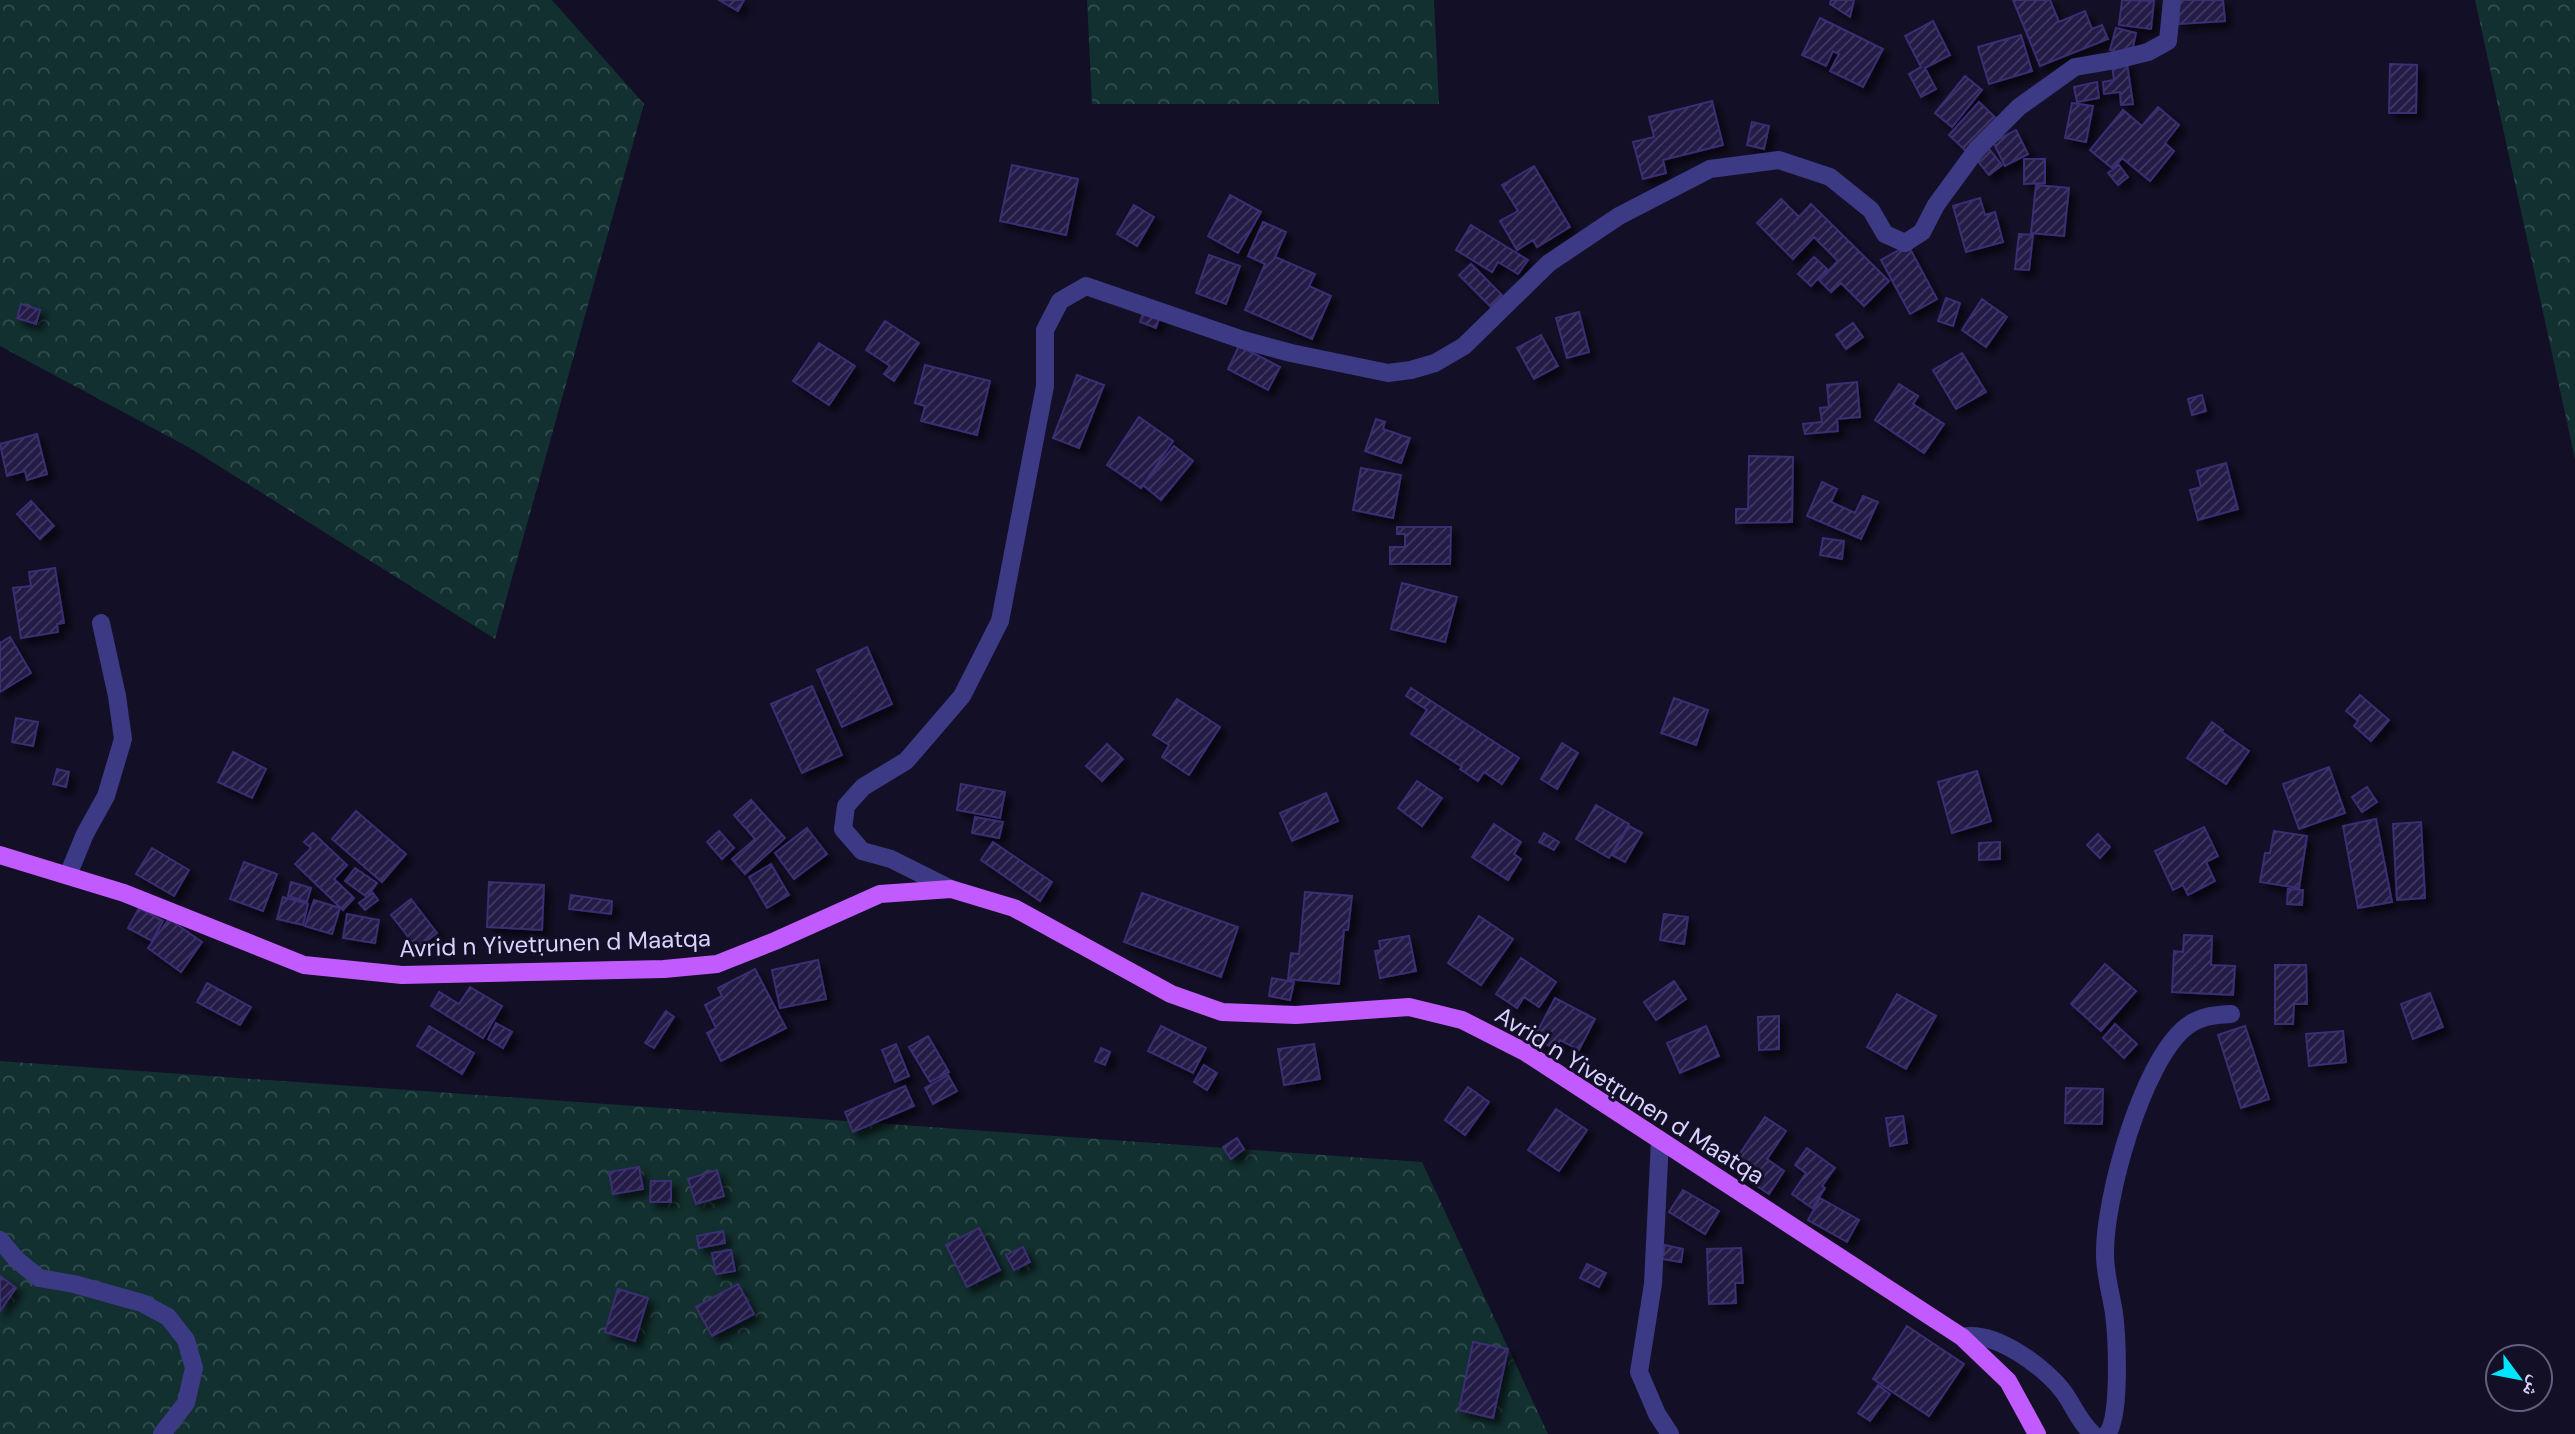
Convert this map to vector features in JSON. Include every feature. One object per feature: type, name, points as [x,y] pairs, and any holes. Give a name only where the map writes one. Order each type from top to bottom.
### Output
[{"type":"main road","name":"Avrid n Yivetṛunen d Maatqa","points":[[0,855],[124,892],[304,965],[402,975],[664,969],[717,964],[880,894],[951,889],[1014,908],[1171,994],[1222,1012],[1296,1015],[1409,1007],[1462,1020],[1525,1052],[1962,1337],[2008,1381],[2037,1434]]},
{"type":"street","points":[[951,889],[891,859],[862,850],[843,829],[846,806],[863,787],[906,761],[962,696],[1000,621],[1045,386],[1045,330],[1060,302],[1086,286],[1243,340],[1388,373],[1435,363],[1464,346],[1549,263],[1619,216],[1710,169],[1779,160],[1830,177],[1871,210],[1885,234],[1905,243],[1922,232],[1936,205],[1978,149],[2019,107],[2075,66],[2148,52],[2168,41],[2172,0]]},
{"type":"street","points":[[68,875],[85,834],[106,796],[123,739],[117,696],[101,624]]},
{"type":"street","points":[[2107,1434],[2112,1428],[2114,1418],[2117,1366],[2114,1315],[2105,1256],[2109,1200],[2136,1111],[2155,1066],[2168,1045],[2186,1027],[2206,1016],[2231,1014]]},
{"type":"street","points":[[1660,1140],[1653,1284],[1639,1372],[1657,1415],[1670,1434]]},
{"type":"street","points":[[0,1240],[17,1260],[38,1278],[74,1284],[142,1303],[168,1317],[186,1340],[194,1368],[186,1403],[162,1434]]},
{"type":"street","points":[[1962,1337],[1971,1335],[1996,1342],[2032,1362],[2063,1392],[2086,1428],[2093,1434]]},
{"type":"green space","points":[[0,0],[552,0],[644,104],[495,639],[190,448],[0,346]]},
{"type":"green space","points":[[1087,0],[1434,0],[1439,104],[1092,104]]},
{"type":"green space","points":[[2475,0],[2575,0],[2575,459]]},
{"type":"green space","points":[[0,1061],[1422,1162],[1548,1434],[0,1434]]},
{"type":"building","points":[[719,0],[744,0],[738,11]]},
{"type":"building","points":[[1831,0],[1854,0],[1850,17],[1830,4]]},
{"type":"building","points":[[2013,0],[2050,0],[2059,22],[2085,11],[2092,29],[2102,25],[2108,39],[2040,66]]},
{"type":"building","points":[[2122,0],[2154,1],[2151,29],[2119,25]]},
{"type":"building","points":[[2178,0],[2223,0],[2225,21],[2179,24]]},
{"type":"building","points":[[1820,18],[1883,49],[1863,87],[1830,71],[1839,54],[1833,51],[1826,66],[1802,55]]},
{"type":"building","points":[[1933,21],[1950,55],[1925,68],[1936,89],[1921,97],[1909,74],[1921,67],[1905,36]]},
{"type":"building","points":[[2116,28],[2136,33],[2131,56],[2110,50]]},
{"type":"building","points":[[2021,35],[2032,71],[1989,84],[1978,47]]},
{"type":"building","points":[[2127,63],[2133,104],[2121,105],[2120,92],[2104,94],[2103,82],[2114,80],[2112,65]]},
{"type":"building","points":[[2390,64],[2417,65],[2416,113],[2389,113]]},
{"type":"building","points":[[1965,76],[1982,90],[1952,127],[1935,113]]},
{"type":"building","points":[[2097,82],[2099,98],[2077,102],[2074,87]]},
{"type":"building","points":[[1712,101],[1723,145],[1663,160],[1666,173],[1643,179],[1633,142],[1654,137],[1649,117]]},
{"type":"building","points":[[1979,102],[1998,120],[1968,153],[1949,135]]},
{"type":"building","points":[[2072,103],[2093,106],[2086,142],[2065,138]]},
{"type":"building","points":[[2158,107],[2179,125],[2165,143],[2174,151],[2150,181],[2122,158],[2113,169],[2090,150],[2123,110],[2142,126]]},
{"type":"building","points":[[1752,122],[1769,126],[1764,149],[1747,145]]},
{"type":"building","points":[[2016,130],[2028,154],[2005,166],[1993,142]]},
{"type":"building","points":[[1989,149],[2002,165],[1989,175],[1977,160]]},
{"type":"building","points":[[2024,159],[2045,159],[2045,183],[2024,184]]},
{"type":"building","points":[[1012,165],[1078,179],[1066,235],[1000,221]]},
{"type":"building","points":[[2119,165],[2128,177],[2118,185],[2108,173]]},
{"type":"building","points":[[1534,166],[1570,227],[1537,247],[1533,240],[1517,250],[1500,221],[1518,211],[1502,185]]},
{"type":"building","points":[[2036,185],[2069,188],[2064,236],[2031,233]]},
{"type":"building","points":[[1230,195],[1261,212],[1238,253],[1208,236]]},
{"type":"building","points":[[1980,198],[1985,215],[1995,212],[2003,242],[1966,252],[1953,206]]},
{"type":"building","points":[[1781,199],[1799,217],[1811,204],[1889,281],[1864,306],[1841,283],[1831,292],[1819,280],[1838,261],[1814,237],[1793,259],[1757,223]]},
{"type":"building","points":[[1134,205],[1154,217],[1137,246],[1117,234]]},
{"type":"building","points":[[1263,222],[1286,232],[1275,257],[1315,274],[1309,286],[1331,296],[1312,339],[1245,310],[1265,264],[1248,256]]},
{"type":"building","points":[[1471,225],[1528,260],[1518,274],[1498,262],[1492,272],[1456,250]]},
{"type":"building","points":[[2019,234],[2033,235],[2029,270],[2015,269]]},
{"type":"building","points":[[1908,245],[1937,299],[1910,314],[1881,260]]},
{"type":"building","points":[[1209,255],[1240,266],[1226,304],[1196,293]]},
{"type":"building","points":[[1814,257],[1827,269],[1811,286],[1798,274]]},
{"type":"building","points":[[1471,264],[1502,295],[1491,307],[1459,275]]},
{"type":"building","points":[[1946,298],[1960,303],[1953,326],[1938,321]]},
{"type":"building","points":[[1982,299],[2007,317],[1986,347],[1962,330]]},
{"type":"building","points":[[21,304],[40,310],[36,324],[17,318]]},
{"type":"building","points":[[1145,308],[1161,313],[1156,328],[1140,322]]},
{"type":"building","points":[[1579,312],[1589,352],[1567,358],[1556,318]]},
{"type":"building","points":[[885,321],[919,343],[894,381],[884,374],[890,366],[866,350]]},
{"type":"building","points":[[1853,323],[1863,337],[1846,349],[1836,335]]},
{"type":"building","points":[[1541,335],[1558,366],[1534,379],[1517,348]]},
{"type":"building","points":[[819,343],[855,366],[829,405],[793,381]]},
{"type":"building","points":[[1239,346],[1280,367],[1268,390],[1228,369]]},
{"type":"building","points":[[1962,353],[1986,392],[1956,409],[1933,370]]},
{"type":"building","points":[[925,365],[990,381],[977,435],[921,421],[925,406],[915,403]]},
{"type":"building","points":[[1077,375],[1104,385],[1079,448],[1053,438]]},
{"type":"building","points":[[1857,382],[1860,417],[1837,419],[1838,431],[1805,434],[1803,424],[1822,422],[1820,408],[1829,407],[1827,385]]},
{"type":"building","points":[[1899,384],[1918,396],[1913,404],[1944,424],[1924,453],[1875,420]]},
{"type":"building","points":[[2202,395],[2206,411],[2192,415],[2188,399]]},
{"type":"building","points":[[1139,417],[1173,441],[1141,488],[1107,465]]},
{"type":"building","points":[[1376,419],[1385,422],[1383,429],[1410,438],[1401,463],[1365,451]]},
{"type":"building","points":[[37,434],[47,474],[27,480],[25,471],[7,476],[0,444]]},
{"type":"building","points":[[1174,446],[1193,461],[1161,500],[1143,485]]},
{"type":"building","points":[[1749,456],[1793,457],[1792,522],[1736,523],[1736,509],[1748,509]]},
{"type":"building","points":[[2226,463],[2238,509],[2198,520],[2190,490],[2201,487],[2197,471]]},
{"type":"building","points":[[1361,468],[1401,475],[1393,518],[1353,510]]},
{"type":"building","points":[[1822,482],[1837,489],[1831,502],[1855,513],[1863,496],[1878,502],[1861,539],[1807,516]]},
{"type":"building","points":[[31,501],[54,526],[40,539],[17,514]]},
{"type":"building","points":[[1397,527],[1451,527],[1450,564],[1390,564],[1390,547],[1405,547],[1405,534],[1397,534]]},
{"type":"building","points":[[1823,538],[1844,541],[1842,559],[1820,555]]},
{"type":"building","points":[[55,568],[64,623],[57,624],[58,632],[21,638],[13,588],[31,586],[29,572]]},
{"type":"building","points":[[1402,583],[1457,597],[1445,642],[1391,629]]},
{"type":"building","points":[[10,637],[31,673],[0,692],[0,643]]},
{"type":"building","points":[[867,647],[892,704],[842,727],[817,670]]},
{"type":"building","points":[[812,686],[842,755],[802,773],[771,704]]},
{"type":"building","points":[[1411,688],[1519,758],[1502,784],[1484,772],[1478,781],[1460,769],[1462,767],[1411,734],[1427,710],[1406,696]]},
{"type":"building","points":[[2360,695],[2389,720],[2371,741],[2354,726],[2358,721],[2346,711]]},
{"type":"building","points":[[1674,698],[1708,710],[1696,745],[1661,733]]},
{"type":"building","points":[[1177,699],[1220,727],[1189,775],[1162,757],[1169,745],[1153,735]]},
{"type":"building","points":[[16,718],[38,722],[33,746],[12,742]]},
{"type":"building","points":[[2212,722],[2249,751],[2226,784],[2187,758]]},
{"type":"building","points":[[1562,743],[1578,753],[1557,789],[1541,779]]},
{"type":"building","points":[[1107,744],[1123,759],[1102,781],[1086,766]]},
{"type":"building","points":[[233,752],[266,769],[252,798],[218,782]]},
{"type":"building","points":[[2329,767],[2345,813],[2299,829],[2283,784]]},
{"type":"building","points":[[57,769],[69,772],[66,787],[53,784]]},
{"type":"building","points":[[1977,771],[1991,821],[1952,833],[1938,782]]},
{"type":"building","points":[[1417,781],[1442,798],[1422,826],[1398,808]]},
{"type":"building","points":[[961,784],[1005,792],[1000,818],[957,810]]},
{"type":"building","points":[[2367,787],[2377,802],[2362,812],[2352,797]]},
{"type":"building","points":[[1326,793],[1338,821],[1292,841],[1280,813]]},
{"type":"building","points":[[751,800],[785,838],[745,874],[732,859],[755,839],[734,815]]},
{"type":"building","points":[[1596,805],[1629,824],[1609,858],[1576,839]]},
{"type":"building","points":[[356,811],[406,854],[382,882],[332,839]]},
{"type":"building","points":[[975,817],[1003,822],[999,838],[972,833]]},
{"type":"building","points":[[2376,819],[2392,902],[2358,908],[2343,826]]},
{"type":"building","points":[[2421,822],[2425,898],[2397,900],[2393,824]]},
{"type":"building","points":[[1494,824],[1521,842],[1514,854],[1521,859],[1508,880],[1472,857]]},
{"type":"building","points":[[1629,826],[1642,833],[1625,862],[1612,855]]},
{"type":"building","points":[[2204,827],[2218,856],[2206,862],[2215,881],[2188,895],[2183,885],[2173,890],[2155,851]]},
{"type":"building","points":[[807,828],[827,854],[794,879],[775,853]]},
{"type":"building","points":[[719,831],[734,848],[722,859],[707,842]]},
{"type":"building","points":[[2274,831],[2307,836],[2299,888],[2260,882],[2265,853],[2270,853]]},
{"type":"building","points":[[313,833],[347,865],[334,879],[354,898],[343,910],[295,864],[311,848],[304,842]]},
{"type":"building","points":[[1544,833],[1559,842],[1554,850],[1539,842]]},
{"type":"building","points":[[2098,834],[2110,847],[2100,858],[2087,845]]},
{"type":"building","points":[[993,842],[1052,882],[1040,901],[981,860]]},
{"type":"building","points":[[2000,842],[2000,859],[1979,860],[1979,843]]},
{"type":"building","points":[[152,848],[189,870],[174,896],[136,874]]},
{"type":"building","points":[[244,862],[277,874],[263,911],[230,899]]},
{"type":"building","points":[[771,864],[789,895],[767,908],[749,877]]},
{"type":"building","points":[[355,868],[377,883],[367,897],[345,881]]},
{"type":"building","points":[[291,882],[311,888],[307,902],[288,896]]},
{"type":"building","points":[[489,882],[544,885],[542,930],[487,927]]},
{"type":"building","points":[[2288,889],[2303,890],[2302,905],[2287,904]]},
{"type":"building","points":[[1305,892],[1352,896],[1348,930],[1344,930],[1339,984],[1288,979],[1291,953],[1299,954]]},
{"type":"building","points":[[373,893],[378,900],[365,910],[359,903]]},
{"type":"building","points":[[1142,893],[1238,927],[1221,977],[1124,942]]},
{"type":"building","points":[[571,895],[612,901],[611,914],[569,909]]},
{"type":"building","points":[[283,897],[308,904],[303,925],[277,919]]},
{"type":"building","points":[[411,899],[437,933],[417,948],[391,915]]},
{"type":"building","points":[[314,900],[340,908],[332,934],[305,926]]},
{"type":"building","points":[[139,908],[163,921],[152,941],[128,928]]},
{"type":"building","points":[[347,914],[379,920],[375,943],[343,938]]},
{"type":"building","points":[[1664,914],[1688,917],[1684,944],[1660,940]]},
{"type":"building","points":[[1479,916],[1513,939],[1481,985],[1448,963]]},
{"type":"building","points":[[169,919],[202,942],[181,972],[148,948]]},
{"type":"building","points":[[2184,935],[2212,936],[2211,965],[2235,966],[2233,995],[2172,992],[2174,951],[2183,952]]},
{"type":"building","points":[[1409,936],[1416,971],[1380,978],[1375,951],[1381,950],[1379,941]]},
{"type":"building","points":[[1521,958],[1556,982],[1539,1007],[1524,997],[1517,1008],[1496,994]]},
{"type":"building","points":[[818,960],[826,999],[780,1008],[772,970]]},
{"type":"building","points":[[2105,964],[2136,991],[2101,1031],[2071,1004]]},
{"type":"building","points":[[2275,965],[2306,965],[2307,1004],[2294,1004],[2293,1024],[2275,1024]]},
{"type":"building","points":[[755,969],[786,1028],[721,1061],[707,1033],[716,1028],[705,1005],[722,996],[718,988]]},
{"type":"building","points":[[1272,978],[1294,982],[1290,1000],[1269,996]]},
{"type":"building","points":[[1674,981],[1686,999],[1656,1020],[1644,1002]]},
{"type":"building","points":[[207,983],[251,1007],[240,1025],[197,1002]]},
{"type":"building","points":[[470,987],[502,1006],[483,1038],[431,1006],[439,992],[459,1004]]},
{"type":"building","points":[[2430,993],[2443,1027],[2413,1039],[2401,1004]]},
{"type":"building","points":[[1897,994],[1936,1016],[1906,1069],[1867,1047]]},
{"type":"building","points":[[1555,998],[1595,1019],[1579,1050],[1560,1040],[1555,1049],[1534,1038]]},
{"type":"building","points":[[666,1011],[674,1017],[654,1048],[645,1043]]},
{"type":"building","points":[[1779,1016],[1779,1049],[1759,1050],[1758,1017]]},
{"type":"building","points":[[496,1023],[512,1032],[503,1048],[488,1039]]},
{"type":"building","points":[[2115,1024],[2137,1044],[2124,1058],[2103,1038]]},
{"type":"building","points":[[429,1026],[474,1053],[462,1074],[417,1046]]},
{"type":"building","points":[[1161,1026],[1206,1048],[1193,1073],[1148,1051]]},
{"type":"building","points":[[1706,1026],[1719,1056],[1680,1073],[1667,1043]]},
{"type":"building","points":[[2245,1026],[2269,1099],[2241,1108],[2218,1035]]},
{"type":"building","points":[[2343,1031],[2346,1062],[2309,1066],[2306,1034]]},
{"type":"building","points":[[928,1036],[949,1072],[930,1082],[909,1047]]},
{"type":"building","points":[[896,1044],[909,1076],[895,1082],[882,1050]]},
{"type":"building","points":[[1314,1044],[1320,1079],[1284,1085],[1278,1049]]},
{"type":"building","points":[[1101,1048],[1110,1052],[1105,1065],[1095,1061]]},
{"type":"building","points":[[1204,1065],[1217,1073],[1207,1090],[1194,1082]]},
{"type":"building","points":[[948,1075],[957,1091],[933,1104],[925,1088]]},
{"type":"building","points":[[905,1086],[914,1106],[853,1132],[845,1112]]},
{"type":"building","points":[[1468,1087],[1489,1102],[1465,1135],[1445,1120]]},
{"type":"building","points":[[2066,1088],[2103,1089],[2102,1124],[2065,1123]]},
{"type":"building","points":[[1556,1109],[1587,1130],[1559,1171],[1528,1150]]},
{"type":"building","points":[[1903,1116],[1907,1143],[1890,1146],[1886,1118]]},
{"type":"building","points":[[1765,1117],[1786,1131],[1767,1159],[1784,1171],[1769,1194],[1730,1168]]},
{"type":"building","points":[[1237,1138],[1244,1149],[1231,1159],[1223,1147]]},
{"type":"building","points":[[1807,1148],[1835,1168],[1822,1186],[1825,1188],[1812,1208],[1792,1194],[1806,1173],[1795,1165]]},
{"type":"building","points":[[639,1167],[643,1189],[613,1194],[609,1172]]},
{"type":"building","points":[[717,1170],[724,1196],[696,1204],[688,1179]]},
{"type":"building","points":[[651,1181],[671,1181],[671,1202],[650,1202]]},
{"type":"building","points":[[1683,1190],[1719,1211],[1705,1234],[1669,1212]]},
{"type":"building","points":[[1820,1198],[1859,1220],[1847,1242],[1808,1220]]},
{"type":"building","points":[[979,1228],[1000,1270],[967,1287],[946,1245]]},
{"type":"building","points":[[723,1231],[725,1243],[699,1248],[697,1236]]},
{"type":"building","points":[[1665,1245],[1683,1249],[1681,1262],[1662,1259]]},
{"type":"building","points":[[1023,1247],[1030,1262],[1014,1270],[1006,1255]]},
{"type":"building","points":[[1741,1248],[1743,1283],[1735,1283],[1736,1303],[1709,1304],[1707,1249]]},
{"type":"building","points":[[731,1250],[735,1271],[716,1274],[712,1253]]},
{"type":"building","points":[[1587,1264],[1606,1273],[1599,1287],[1580,1278]]},
{"type":"building","points":[[0,1276],[16,1288],[0,1311]]},
{"type":"building","points":[[738,1284],[754,1314],[712,1336],[696,1307]]},
{"type":"building","points":[[618,1289],[648,1298],[635,1341],[605,1332]]},
{"type":"building","points":[[1907,1326],[1964,1364],[1929,1416],[1873,1379]]},
{"type":"building","points":[[1473,1342],[1508,1349],[1493,1418],[1459,1410]]},
{"type":"building","points":[[1878,1385],[1890,1394],[1870,1421],[1858,1413]]}]
